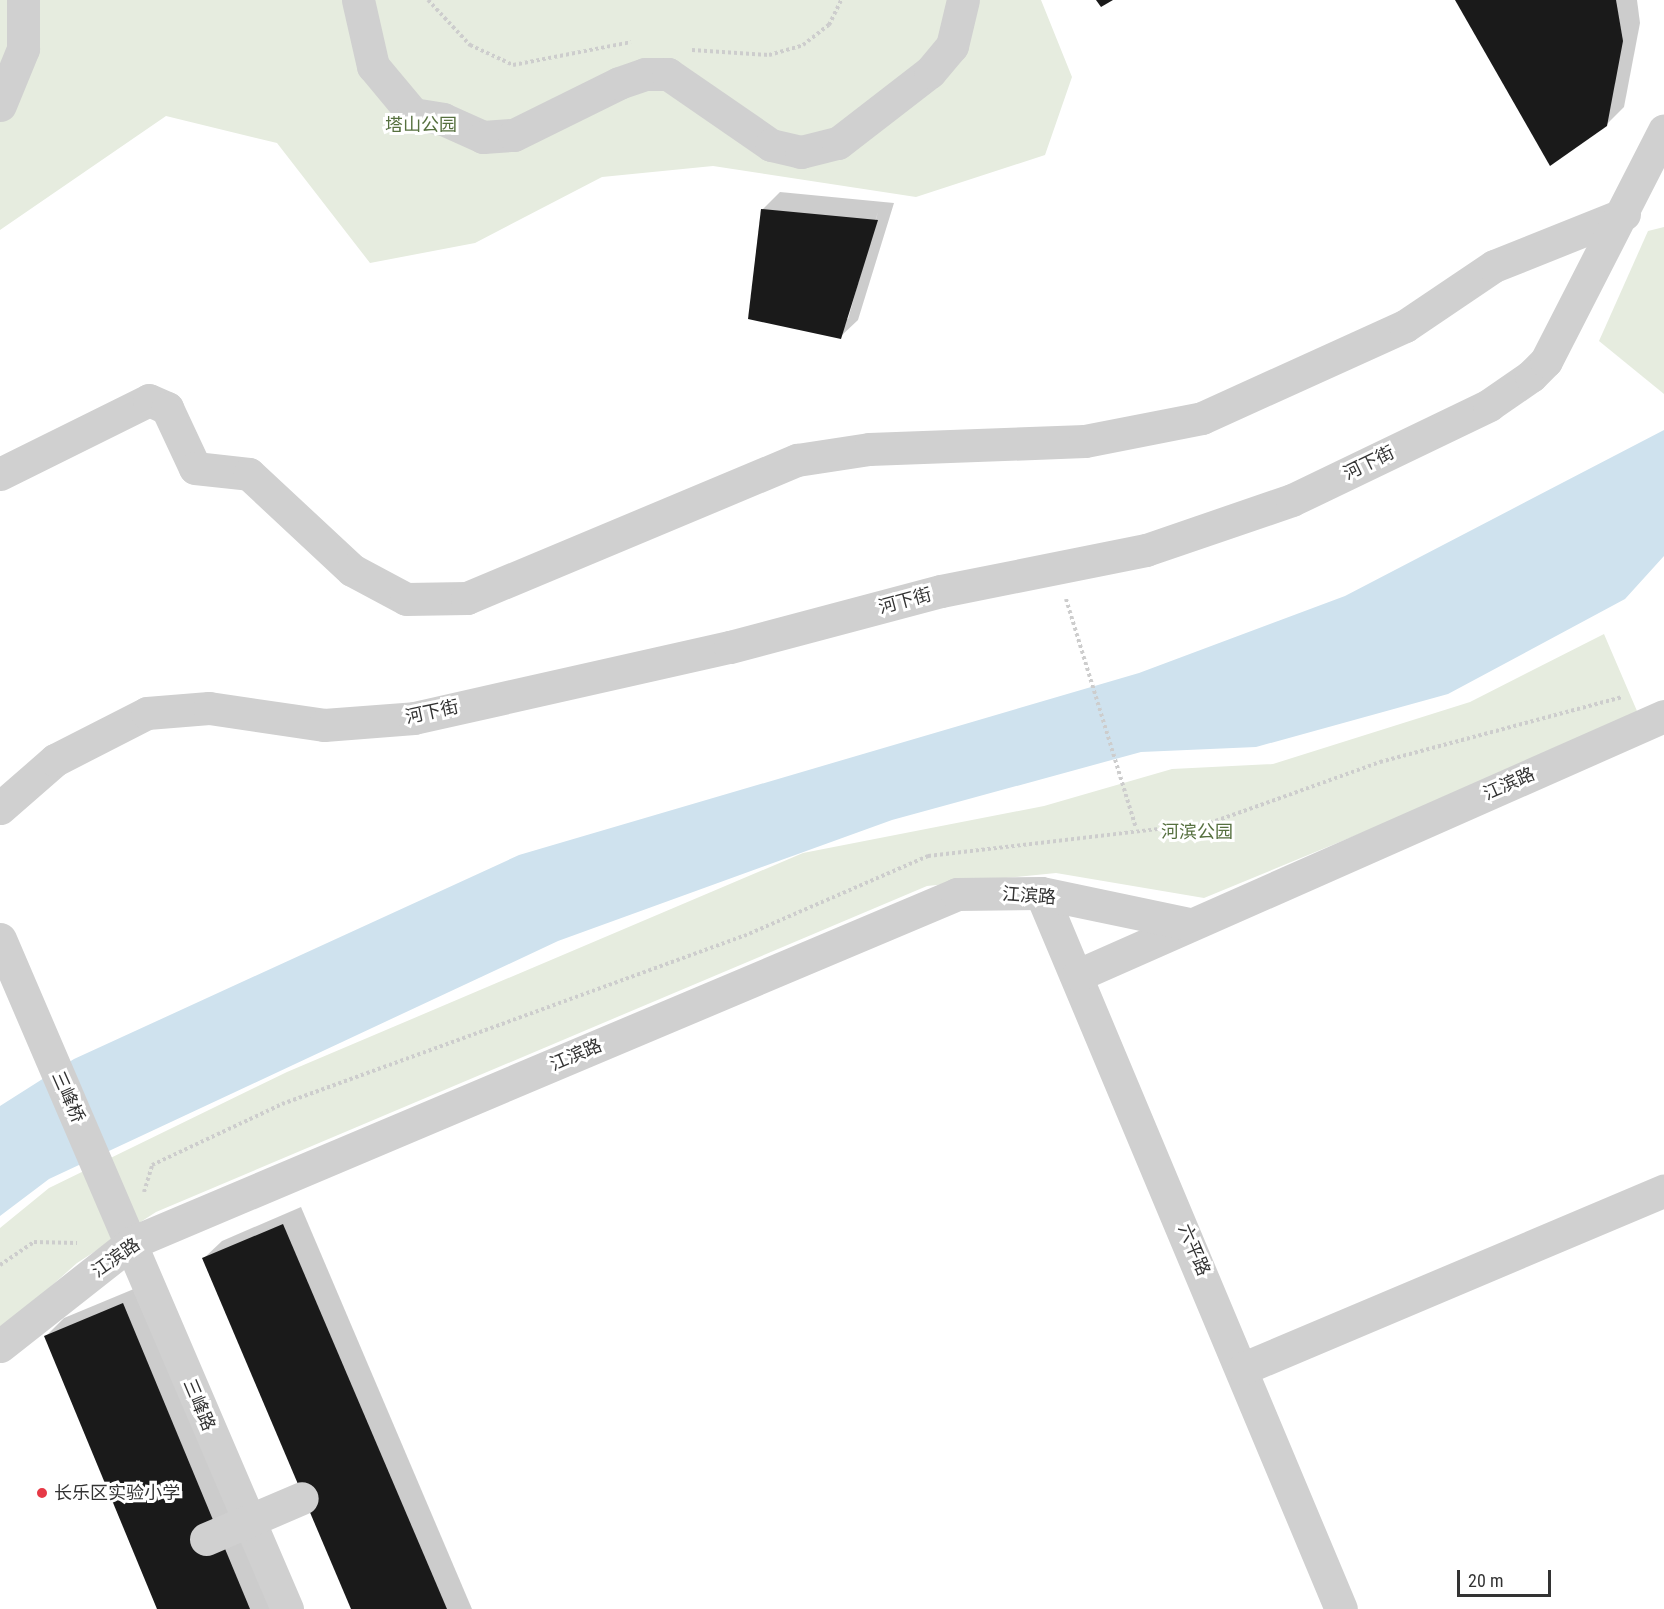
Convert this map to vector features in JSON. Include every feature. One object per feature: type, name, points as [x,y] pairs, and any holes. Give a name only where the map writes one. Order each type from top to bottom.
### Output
[{"type":"street","points":[[0,105],[23,49],[23,0]]},
{"type":"street","points":[[358,0],[373,66],[413,114],[442,119],[483,137],[514,135],[619,83],[645,74],[668,74],[771,145],[801,152],[838,143],[930,72],[952,46],[963,0]]},
{"type":"street","name":"河下街","points":[[0,808],[55,760],[147,713],[209,708],[324,725],[414,718],[1218,529],[1292,500],[1489,405],[1546,361],[1624,214],[1664,130]]},
{"type":"street","points":[[0,474],[149,400],[167,408],[195,468],[249,474],[352,570],[406,598],[467,598],[797,460],[868,449],[1085,441],[1202,418],[1405,326],[1494,266],[1624,214]]},
{"type":"street","name":"江滨路","points":[[1078,975],[1664,716]]},
{"type":"street","name":"江滨路","points":[[0,1346],[131,1243],[957,894],[1041,893],[1190,924]]},
{"type":"street","name":"六平路","points":[[1041,893],[1244,1368],[1341,1609]]},
{"type":"street","name":"三峰桥","points":[[0,939],[113,1200]]},
{"type":"street","points":[[1244,1368],[1664,1191]]},
{"type":"street","name":"三峰路","points":[[113,1200],[287,1609]]},
{"type":"street","points":[[206,1539],[302,1498]]},
{"type":"path","points":[[1057,567],[1136,828]]},
{"type":"path","points":[[0,1265],[34,1242],[131,1243]]},
{"type":"green space","name":"塔山公园","points":[[0,0],[1041,0],[1072,77],[1045,155],[916,197],[713,166],[602,177],[475,243],[370,263],[277,143],[166,116],[0,230]]},
{"type":"green space","points":[[1664,227],[1664,394],[1599,341],[1648,231]]},
{"type":"green space","name":"河滨公园","points":[[1604,634],[1640,718],[1204,898],[1056,873],[927,886],[156,1212],[77,1263],[0,1332],[0,1228],[49,1188],[287,1072],[803,853],[1044,806],[1172,769],[1273,764],[1470,702]]},
{"type":"water","points":[[1664,430],[1664,556],[1625,599],[1448,694],[1256,747],[1141,752],[892,820],[558,941],[49,1179],[0,1216],[0,1106],[74,1059],[519,855],[1139,673],[1345,596]]},
{"type":"building","points":[[1096,0],[1113,0],[1101,7]]},
{"type":"building","points":[[1455,0],[1616,0],[1623,41],[1607,126],[1550,166]]},
{"type":"building","points":[[761,209],[878,220],[841,339],[748,319]]},
{"type":"building","points":[[283,1224],[447,1609],[351,1609],[202,1258]]},
{"type":"building","points":[[123,1303],[250,1609],[157,1609],[44,1336]]},
{"type":"place","name":"长乐区实验小学","points":[[42,1493]]}]
